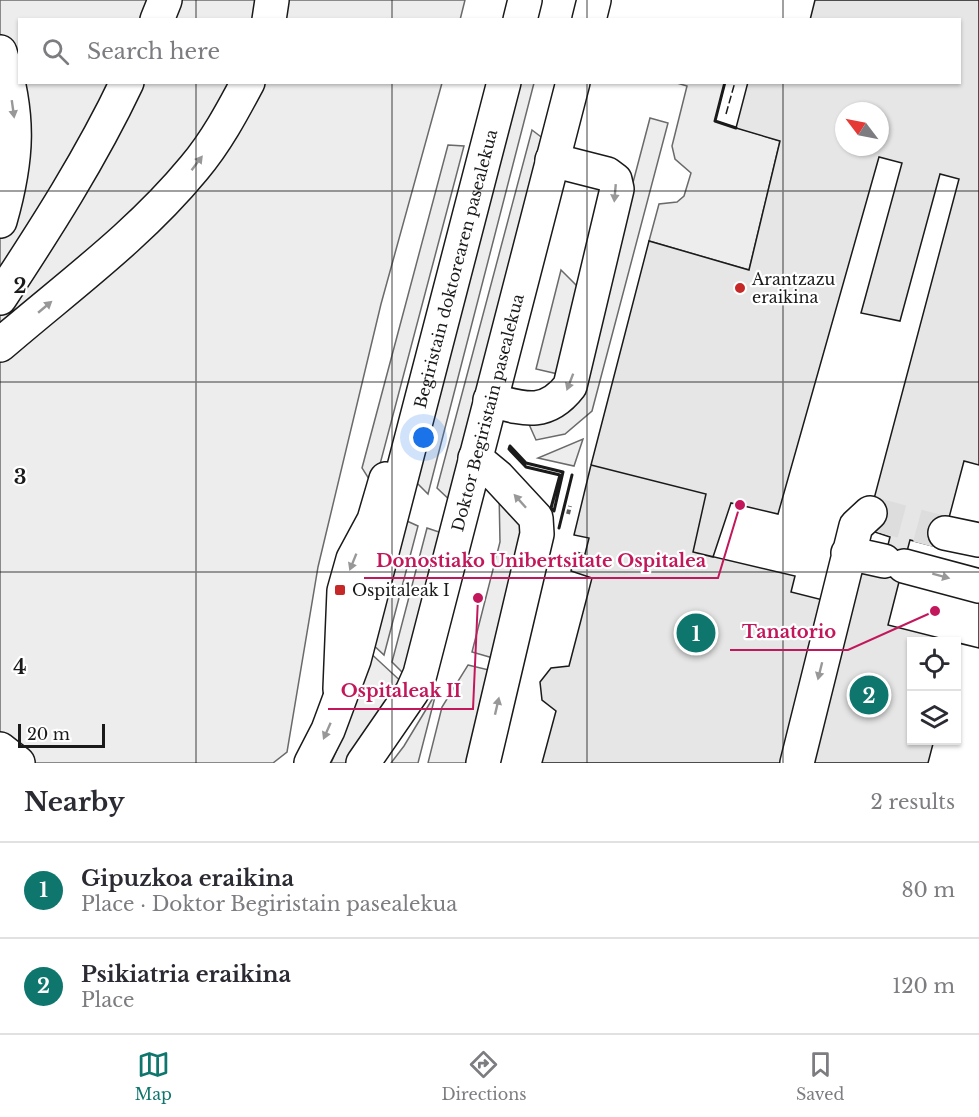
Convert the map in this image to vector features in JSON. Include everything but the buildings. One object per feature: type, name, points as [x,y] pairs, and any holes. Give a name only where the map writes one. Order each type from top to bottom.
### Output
[{"type":"main road","points":[[158,18],[165,0]]},
{"type":"main road","points":[[269,18],[272,0]]},
{"type":"main road","points":[[506,18],[510,0]]},
{"type":"main road","points":[[520,18],[525,0]]},
{"type":"main road","points":[[590,18],[594,0]]},
{"type":"main road","points":[[604,18],[609,0]]},
{"type":"main road","points":[[0,52],[8,78],[16,130],[12,179],[0,221]]},
{"type":"main road","points":[[0,261],[98,126],[125,84]]},
{"type":"main road","points":[[0,298],[60,206],[105,130],[125,84]]},
{"type":"main road","points":[[0,345],[126,239],[158,207],[201,159],[225,124],[247,84]]},
{"type":"main road","points":[[340,697],[342,610],[346,583],[353,559],[375,519],[381,498],[487,84]]},
{"type":"main road","name":"Begiristain doktorearen pasealekua","points":[[311,763],[354,660],[503,84]]},
{"type":"main road","name":"Doktor Begiristain pasealekua","points":[[363,763],[412,692],[420,674],[482,463],[559,162],[573,84]]},
{"type":"main road","points":[[497,402],[527,410],[543,407],[560,400],[570,386],[617,189],[615,180],[607,174],[559,162],[586,84]]},
{"type":"main road","points":[[380,763],[426,698],[433,680],[482,463]]},
{"type":"main road","points":[[482,463],[536,518],[537,534],[483,763]]},
{"type":"main road","points":[[797,763],[848,553],[856,526],[870,513]]},
{"type":"main road","points":[[945,532],[979,540]]},
{"type":"main road","points":[[848,553],[979,586]]},
{"type":"main road","points":[[0,749],[18,763]]},
{"type":"shaded area","points":[[0,0],[465,0],[460,18],[18,18],[18,84],[442,84],[381,304],[318,567],[287,752],[273,763],[0,763]]},
{"type":"shaded area","points":[[513,84],[534,84],[428,494],[410,476]]},
{"type":"shaded area","points":[[680,84],[725,84],[715,121],[780,141],[749,270],[649,241],[659,204],[677,202],[684,196],[691,173],[675,159],[672,146],[687,86]]},
{"type":"shaded area","points":[[650,118],[668,123],[592,411],[565,434],[536,440],[528,422],[550,419],[616,247]]},
{"type":"shaded area","points":[[532,130],[549,143],[453,503],[437,488]]},
{"type":"shaded area","points":[[448,145],[464,146],[374,487],[362,468]]},
{"type":"shaded area","points":[[561,270],[580,289],[558,374],[536,369]]},
{"type":"shaded area","points":[[583,439],[574,466],[538,458]]},
{"type":"shaded area","points":[[499,491],[524,526],[493,658],[472,652],[500,542]]},
{"type":"shaded area","points":[[398,517],[418,526],[384,655],[368,640]]},
{"type":"shaded area","points":[[427,528],[445,534],[409,679],[392,662]]},
{"type":"shaded area","points":[[366,649],[406,686],[352,763],[331,763],[339,745]]},
{"type":"shaded area","points":[[468,665],[489,670],[467,763],[428,763],[442,707]]},
{"type":"shaded area","points":[[436,693],[418,763],[391,763],[404,746]]},
{"type":"tunnel","points":[[870,513],[945,533]]},
{"type":"fence","points":[[726,114],[734,84]]},
{"type":"wall","points":[[724,84],[715,121],[736,128]]},
{"type":"wall","points":[[510,446],[526,463],[563,472],[554,511],[551,508],[560,475],[526,467],[509,449],[510,446]]},
{"type":"wall","points":[[559,528],[572,475]]},
{"type":"place","name":"Arantzazu eraikina","points":[[740,288]]},
{"type":"place","name":"Donostiako Unibertsitate Ospitalea","points":[[740,505]]},
{"type":"place","name":"Ospitaleak I","points":[[340,590]]},
{"type":"place","name":"Ospitaleak II","points":[[478,598]]},
{"type":"place","name":"Tanatorio","points":[[935,611]]},
{"type":"place","name":"Gipuzkoa eraikina","points":[[696,633]]},
{"type":"place","name":"Psikiatria eraikina","points":[[869,695]]}]
